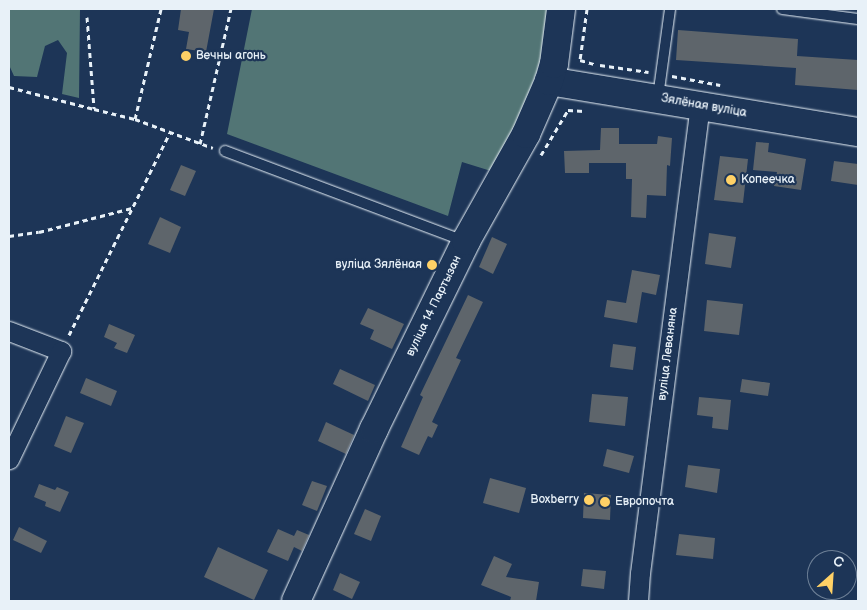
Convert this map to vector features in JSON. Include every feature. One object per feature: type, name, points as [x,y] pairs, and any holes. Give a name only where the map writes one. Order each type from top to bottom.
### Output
[{"type":"main road","name":"вуліца 14 Партызан","points":[[296,601],[374,429],[466,241],[526,134],[549,81],[554,64],[561,9]]},
{"type":"main road","name":"Зялёная вуліца","points":[[549,81],[858,132]]},
{"type":"street","name":"вуліца Леваняна","points":[[638,601],[700,106]]},
{"type":"street","points":[[9,331],[61,351],[9,459]]},
{"type":"lane","points":[[658,98],[670,9]]},
{"type":"lane","points":[[782,9],[858,19]]},
{"type":"lane","points":[[225,151],[466,241]]},
{"type":"path","points":[[134,119],[161,9]]},
{"type":"path","points":[[200,144],[231,9]]},
{"type":"path","points":[[586,9],[580,60],[592,64]]},
{"type":"path","points":[[87,16],[94,108]]},
{"type":"path","points":[[9,87],[134,119],[200,144],[225,151]]},
{"type":"path","points":[[61,351],[170,132]]},
{"type":"path","points":[[9,236],[39,232],[132,208]]},
{"type":"green space","points":[[9,9],[80,9],[79,98],[62,94],[67,53],[58,40],[45,46],[37,77],[14,76],[9,65]]},
{"type":"green space","points":[[252,9],[550,9],[542,59],[504,157],[491,171],[462,162],[448,216],[227,134]]},
{"type":"building","points":[[181,9],[214,9],[206,52],[186,49],[189,32],[178,30]]},
{"type":"building","points":[[678,30],[798,39],[797,56],[858,60],[858,90],[795,85],[796,68],[676,60]]},
{"type":"building","points":[[601,128],[619,128],[619,144],[657,144],[658,136],[672,138],[670,166],[667,165],[666,196],[647,195],[646,218],[631,217],[632,179],[626,179],[626,163],[589,163],[589,173],[565,173],[564,151],[600,150]]},
{"type":"building","points":[[756,142],[769,143],[768,152],[806,159],[801,190],[774,186],[777,172],[753,170]]},
{"type":"building","name":"Копеечка","points":[[720,156],[748,159],[743,203],[714,200]]},
{"type":"building","points":[[834,161],[858,164],[858,185],[831,181]]},
{"type":"building","points":[[181,165],[196,171],[185,196],[170,190]]},
{"type":"building","points":[[160,217],[181,227],[170,253],[148,244]]},
{"type":"building","points":[[709,233],[736,237],[731,268],[705,264]]},
{"type":"building","points":[[492,237],[507,244],[493,274],[479,267]]},
{"type":"building","points":[[632,270],[660,275],[656,295],[642,292],[637,323],[604,317],[607,300],[626,303]]},
{"type":"building","points":[[468,295],[483,302],[456,358],[461,360],[432,422],[438,425],[432,438],[428,436],[419,455],[401,447],[423,397],[420,395]]},
{"type":"building","points":[[707,300],[743,304],[739,335],[704,331]]},
{"type":"building","points":[[368,308],[404,324],[392,349],[370,339],[374,330],[360,324]]},
{"type":"building","points":[[109,324],[135,335],[127,353],[114,348],[117,343],[104,337]]},
{"type":"building","points":[[613,344],[636,347],[633,370],[610,367]]},
{"type":"building","points":[[340,369],[375,385],[368,401],[333,384]]},
{"type":"building","points":[[86,378],[117,391],[111,406],[80,393]]},
{"type":"building","points":[[742,379],[770,383],[768,396],[740,392]]},
{"type":"building","points":[[592,394],[628,397],[625,426],[589,422]]},
{"type":"building","points":[[699,397],[731,400],[728,430],[712,428],[713,417],[697,415]]},
{"type":"building","points":[[66,416],[84,423],[71,453],[54,446]]},
{"type":"building","points":[[326,422],[354,435],[346,454],[318,441]]},
{"type":"building","points":[[607,449],[634,456],[629,473],[603,466]]},
{"type":"building","points":[[688,465],[720,469],[717,493],[685,487]]},
{"type":"building","points":[[490,478],[526,488],[519,513],[483,503]]},
{"type":"building","points":[[312,481],[327,486],[317,511],[302,505]]},
{"type":"building","points":[[39,484],[55,490],[57,487],[69,492],[60,512],[45,506],[46,502],[34,497]]},
{"type":"building","points":[[584,493],[611,495],[610,520],[583,518]]},
{"type":"building","points":[[365,509],[381,516],[371,541],[354,534]]},
{"type":"building","points":[[19,527],[47,541],[41,553],[13,540]]},
{"type":"building","points":[[278,529],[294,536],[297,530],[309,535],[302,551],[294,547],[288,561],[267,552]]},
{"type":"building","points":[[679,534],[715,538],[713,559],[676,555]]},
{"type":"building","points":[[218,547],[268,570],[254,600],[204,577]]},
{"type":"building","points":[[494,556],[512,564],[506,577],[539,582],[536,601],[510,601],[511,597],[481,585]]},
{"type":"building","points":[[583,569],[606,571],[604,589],[581,586]]},
{"type":"building","points":[[340,573],[360,582],[352,599],[333,590]]},
{"type":"place","name":"Вечны агонь","points":[[186,56]]},
{"type":"place","name":"Копеечка","points":[[731,180]]},
{"type":"place","name":"вуліца Зялёная","points":[[432,265]]},
{"type":"place","name":"Boxberry","points":[[589,500]]},
{"type":"place","name":"Европочта","points":[[605,502]]}]
